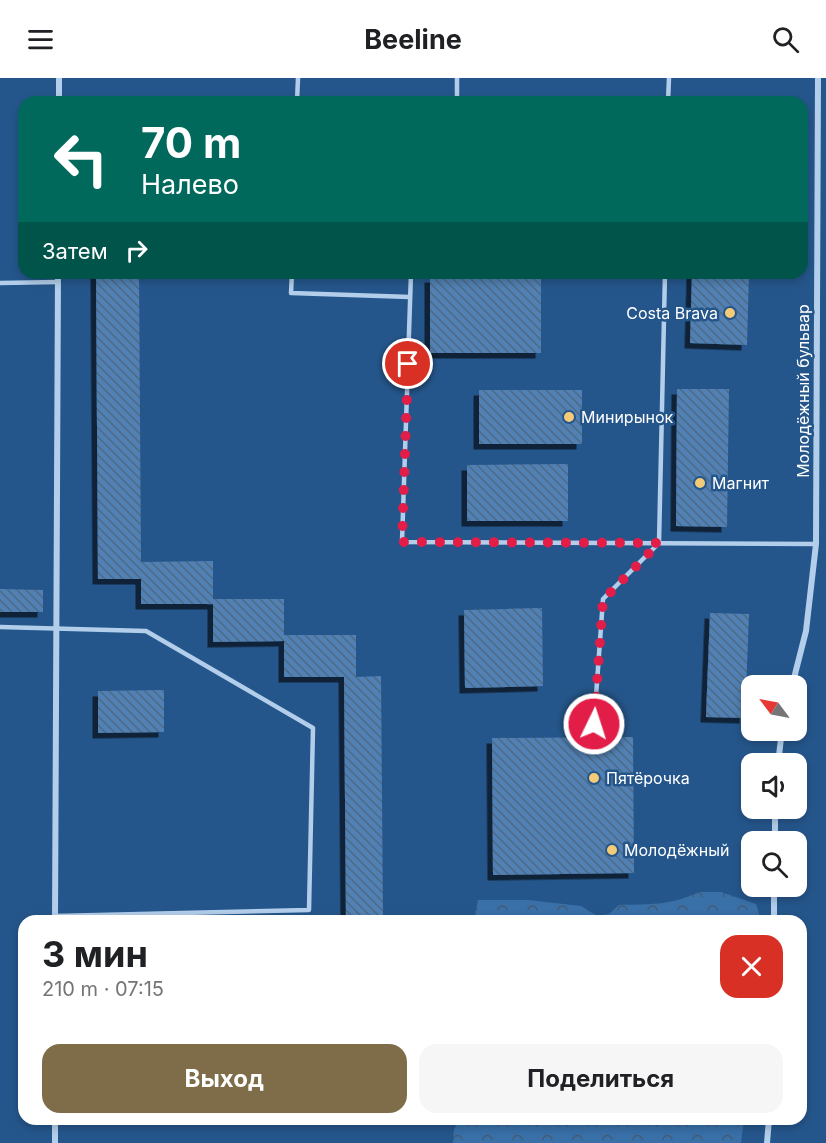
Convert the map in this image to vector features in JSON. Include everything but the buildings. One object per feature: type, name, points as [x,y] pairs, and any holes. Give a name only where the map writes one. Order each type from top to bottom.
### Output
[{"type":"street","points":[[58,96],[59,78]]},
{"type":"street","name":"Молодёжный бульвар","points":[[795,675],[806,631],[816,544],[818,78]]},
{"type":"street","points":[[55,915],[58,282]]},
{"type":"street","points":[[774,897],[774,915]]},
{"type":"street","points":[[55,1125],[55,1143]]},
{"type":"street","points":[[767,1143],[768,1125]]},
{"type":"lane","points":[[297,96],[298,78]]},
{"type":"lane","points":[[457,96],[458,78]]},
{"type":"lane","points":[[668,96],[669,78]]},
{"type":"lane","points":[[292,279],[291,293],[410,297]]},
{"type":"lane","points":[[411,279],[402,542],[816,544]]},
{"type":"lane","points":[[594,724],[603,600],[659,543],[665,279]]},
{"type":"lane","points":[[0,283],[58,282]]},
{"type":"lane","points":[[0,627],[146,631],[314,728],[309,910],[150,915]]},
{"type":"green space","points":[[698,892],[721,892],[756,904],[759,915],[603,915],[609,914],[619,905],[669,902]]},
{"type":"green space","points":[[478,900],[528,900],[581,906],[595,915],[475,915]]},
{"type":"green space","points":[[456,1125],[743,1125],[741,1143],[453,1143]]},
{"type":"place","name":"Costa Brava","points":[[730,313]]},
{"type":"place","name":"Минирынок","points":[[569,417]]},
{"type":"place","name":"Магнит","points":[[700,483]]},
{"type":"place","name":"Пятёрочка","points":[[594,778]]},
{"type":"place","name":"Молодёжный","points":[[612,850]]},
{"type":"route","points":[[408,364],[402,542],[659,543],[603,600],[594,724]]}]
